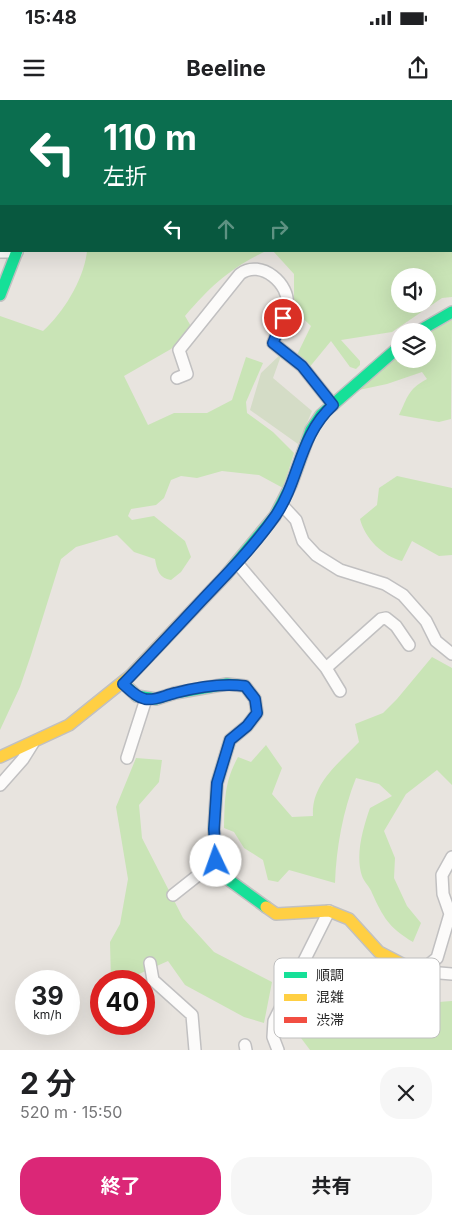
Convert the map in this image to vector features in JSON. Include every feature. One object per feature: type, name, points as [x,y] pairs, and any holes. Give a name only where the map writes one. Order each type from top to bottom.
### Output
[{"type":"street","points":[[0,252],[17,252],[0,295]]},
{"type":"street","points":[[177,378],[187,374],[180,350],[240,274],[246,270],[259,268],[265,270],[283,289],[286,295],[287,305],[273,343],[302,366],[333,405]]},
{"type":"street","points":[[433,323],[452,312]]},
{"type":"street","points":[[0,757],[69,725],[123,684],[237,563],[282,505],[311,430],[363,376],[391,353]]},
{"type":"street","points":[[282,505],[296,520],[303,541],[316,555],[340,570],[385,584],[403,595],[426,621],[436,641],[452,654]]},
{"type":"street","points":[[237,563],[326,668],[340,691]]},
{"type":"street","points":[[326,668],[381,619],[386,618],[396,626],[409,645]]},
{"type":"street","points":[[123,684],[137,696],[146,699],[156,699],[175,693],[227,684],[245,686],[255,699],[257,713],[247,726],[230,740],[217,783],[214,829],[216,861],[229,880],[276,914],[316,910],[329,911],[349,919],[379,952],[391,958]]},
{"type":"street","points":[[127,758],[146,699]]},
{"type":"street","points":[[0,785],[23,759],[33,743]]},
{"type":"street","points":[[437,958],[450,914],[443,894],[442,875],[452,858]]},
{"type":"street","points":[[174,894],[216,861]]},
{"type":"street","points":[[306,958],[329,911]]},
{"type":"street","points":[[150,963],[153,980],[192,1015],[195,1050]]},
{"type":"street","points":[[274,1022],[273,1038],[278,1050]]},
{"type":"green space","points":[[87,252],[264,252],[231,271],[204,295],[185,316],[192,328],[171,349],[124,376],[148,425],[174,413],[207,413],[232,400],[246,357],[263,363],[246,402],[247,413],[273,432],[294,453],[283,488],[259,475],[222,471],[197,478],[181,476],[171,480],[164,498],[156,505],[131,509],[128,516],[132,520],[154,516],[185,541],[191,557],[181,572],[171,580],[159,573],[155,559],[134,552],[117,535],[76,547],[61,559],[20,687],[0,730],[0,316],[43,331],[72,294],[85,262]]},
{"type":"green space","points":[[274,252],[452,252],[452,297],[442,298],[436,302],[436,268],[391,268],[391,313],[420,313],[405,323],[391,323],[391,332],[341,340],[360,361],[360,365],[356,369],[350,367],[331,341],[308,369],[296,357],[311,326],[290,306],[290,301],[294,295],[294,274]]},
{"type":"green space","points":[[452,320],[451,419],[439,422],[399,415],[412,390],[427,379],[422,372],[387,384],[354,391],[391,361],[391,368],[436,368],[436,329]]},
{"type":"green space","points":[[282,353],[273,378],[312,411],[298,444],[250,410],[261,373]]},
{"type":"green space","points":[[397,476],[452,488],[452,555],[439,556],[412,541],[402,561],[388,555],[370,540],[360,519],[377,505],[379,488]]},
{"type":"green space","points":[[432,657],[452,668],[452,785],[437,770],[406,794],[384,831],[395,858],[394,878],[407,906],[421,923],[413,942],[392,927],[363,878],[360,868],[361,842],[370,808],[392,796],[379,784],[356,778],[347,803],[341,830],[335,883],[289,870],[278,882],[268,880],[263,860],[244,848],[234,832],[224,828],[225,800],[230,775],[238,757],[251,762],[266,745],[282,768],[272,794],[292,817],[313,816],[316,794],[321,784],[327,775],[359,742],[355,724],[383,713]]},
{"type":"green space","points":[[136,758],[162,760],[159,782],[139,805],[142,838],[183,918],[214,952],[272,982],[264,1023],[244,1017],[185,985],[168,961],[148,970],[111,970],[110,942],[120,924],[128,879],[116,807]]},
{"type":"green space","points":[[452,1001],[452,1050],[310,1050],[301,1038],[440,1038],[440,1002]]},
{"type":"traffic: fast","points":[[0,295],[17,252]]},
{"type":"traffic: fast","points":[[433,323],[452,312]]},
{"type":"traffic: fast","points":[[226,575],[275,516],[291,485],[311,430],[321,415],[391,354]]},
{"type":"traffic: fast","points":[[123,683],[137,696],[156,699],[175,693],[227,684],[245,686],[255,699],[257,713],[247,726],[230,740],[217,783],[214,829],[216,861],[229,880],[266,907]]},
{"type":"traffic: slow","points":[[0,757],[69,725],[130,676],[226,575]]},
{"type":"traffic: slow","points":[[266,907],[276,914],[329,911],[349,919],[379,952],[391,958]]},
{"type":"route","points":[[216,861],[214,829],[217,783],[230,740],[247,726],[257,713],[255,699],[245,686],[227,684],[175,693],[156,699],[146,699],[137,696],[123,684],[237,563],[266,529],[282,505],[291,486],[311,430],[333,405],[302,366],[273,343],[283,318]]}]
